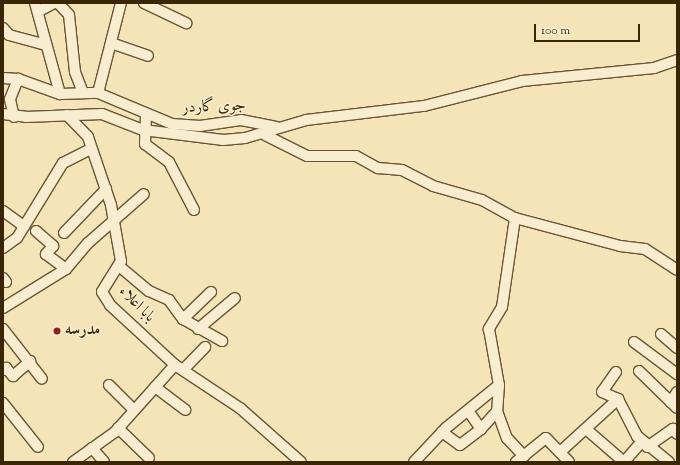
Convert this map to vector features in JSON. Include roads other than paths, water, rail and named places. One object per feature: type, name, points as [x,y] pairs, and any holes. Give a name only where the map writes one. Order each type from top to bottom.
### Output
[{"type":"street","points":[[54,3],[37,7],[60,94]]},
{"type":"street","points":[[58,3],[69,15],[76,72],[83,93]]},
{"type":"street","points":[[98,94],[122,3]]},
{"type":"street","points":[[144,3],[186,23]]},
{"type":"street","points":[[3,28],[9,35],[46,45]]},
{"type":"street","points":[[111,43],[148,56]]},
{"type":"street","points":[[276,127],[424,106],[522,81],[654,68],[677,60]]},
{"type":"street","name":"جوی گاردر","points":[[3,78],[18,79],[60,94],[98,94],[146,115],[172,124],[200,126],[241,120],[276,127]]},
{"type":"street","points":[[14,116],[10,99],[18,79]]},
{"type":"street","name":"جوی گاردر","points":[[3,114],[14,116],[102,114],[143,130],[223,140],[265,135],[276,127]]},
{"type":"street","name":"بابا اعلاء","points":[[67,115],[88,137],[106,189],[114,221],[119,266],[102,292],[110,305],[179,367],[240,408],[301,462]]},
{"type":"street","points":[[146,115],[143,130],[145,144],[169,162],[194,210]]},
{"type":"street","points":[[265,135],[307,156],[356,156],[378,168],[402,170],[433,186],[482,200],[515,218],[620,246],[645,249],[677,270]]},
{"type":"street","points":[[3,248],[17,238],[63,163],[91,149]]},
{"type":"street","points":[[64,233],[106,189]]},
{"type":"street","points":[[3,308],[66,269],[114,221],[144,194]]},
{"type":"street","points":[[3,211],[24,226]]},
{"type":"street","points":[[515,218],[502,306],[489,329],[499,385],[497,411],[507,438],[520,459],[546,438],[569,462]]},
{"type":"street","points":[[36,231],[53,246],[46,254],[66,269]]},
{"type":"street","points":[[119,266],[149,291],[169,300],[183,319],[198,329],[222,341]]},
{"type":"street","points":[[183,319],[211,292]]},
{"type":"street","points":[[198,329],[235,298]]},
{"type":"street","points":[[3,329],[30,361],[42,379]]},
{"type":"street","points":[[661,334],[677,348]]},
{"type":"street","points":[[634,342],[677,374]]},
{"type":"street","points":[[73,462],[118,428],[155,387],[205,347]]},
{"type":"street","points":[[3,370],[6,368],[12,376],[30,361]]},
{"type":"street","points":[[639,371],[674,405]]},
{"type":"street","points":[[616,372],[602,392],[618,399],[644,444],[669,462]]},
{"type":"street","points":[[109,385],[134,410]]},
{"type":"street","points":[[420,460],[442,432],[469,412],[499,385]]},
{"type":"street","points":[[155,387],[185,410]]},
{"type":"street","points":[[674,405],[677,392]]},
{"type":"street","points":[[560,452],[618,399]]},
{"type":"street","points":[[3,403],[38,447]]},
{"type":"street","points":[[442,432],[460,445],[481,430],[497,411]]},
{"type":"street","points":[[469,412],[481,430]]},
{"type":"street","points":[[118,428],[149,458]]},
{"type":"street","points":[[586,429],[624,462],[644,444],[673,429],[677,434]]},
{"type":"street","points":[[92,448],[104,462]]},
{"type":"place","name":"مدرسه","points":[[57,331]]}]
